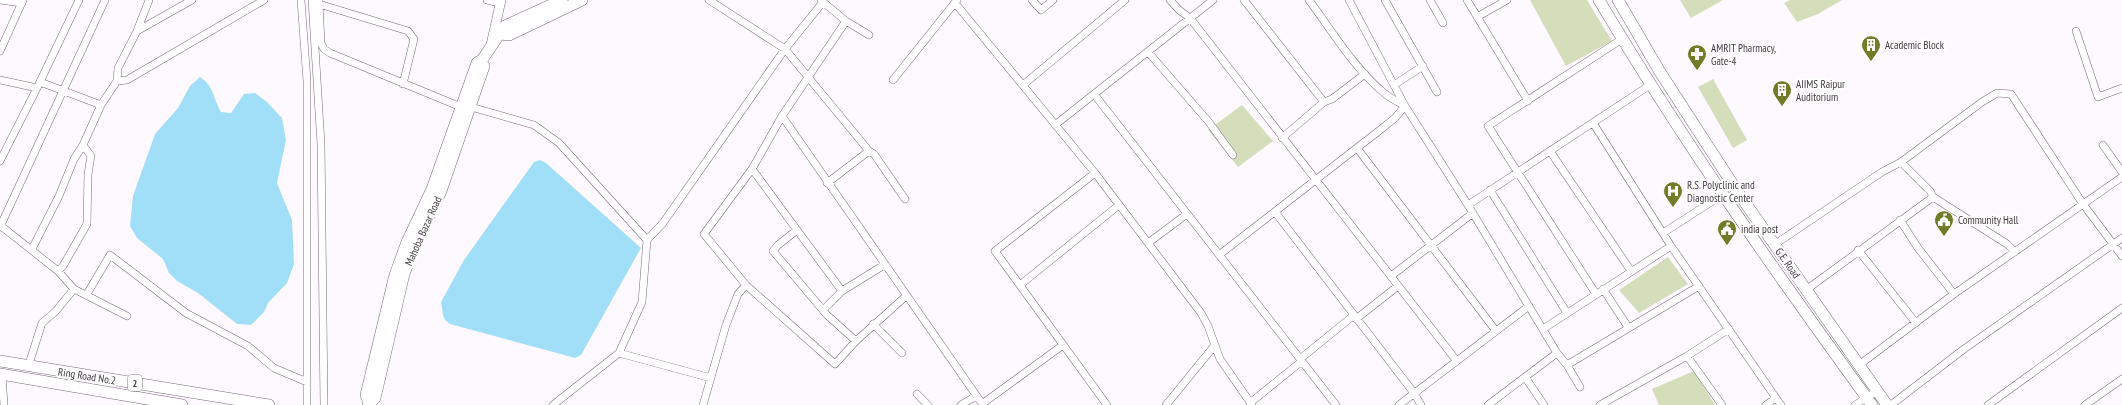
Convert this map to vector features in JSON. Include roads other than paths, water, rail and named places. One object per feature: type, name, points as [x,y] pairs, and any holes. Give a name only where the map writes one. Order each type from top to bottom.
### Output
[{"type":"main road","points":[[491,45],[501,34],[505,26],[562,0]]},
{"type":"main road","points":[[501,34],[509,35],[582,0]]},
{"type":"main road","points":[[1599,0],[1650,85],[1722,195],[1869,401]]},
{"type":"main road","name":"G.E. Road","points":[[1618,0],[1653,59],[1739,194],[1887,405]]},
{"type":"main road","name":"Mahoba Bazar Road","points":[[369,404],[375,398],[404,274],[415,235],[441,191],[466,107],[484,66],[482,60],[491,45]]},
{"type":"main road","name":"Ring Road No.2","points":[[0,361],[28,367],[269,405]]},
{"type":"main road","name":"Ring Road No.2","points":[[1,375],[182,405]]},
{"type":"street","points":[[0,0],[23,2],[0,51]]},
{"type":"street","points":[[0,161],[39,85],[79,0]]},
{"type":"street","points":[[105,0],[1,226],[58,271],[74,289],[87,294],[128,316]]},
{"type":"street","points":[[32,249],[59,196],[74,159],[83,145],[101,105],[117,81],[118,68],[137,31],[149,0]]},
{"type":"street","points":[[137,31],[192,0]]},
{"type":"street","points":[[117,81],[127,80],[264,0]]},
{"type":"street","points":[[301,0],[307,81],[307,405]]},
{"type":"street","points":[[487,0],[501,2]]},
{"type":"street","points":[[709,0],[785,49],[869,151],[874,154],[905,199]]},
{"type":"street","points":[[1032,0],[1041,10],[1053,0]]},
{"type":"street","points":[[1023,85],[1125,0]]},
{"type":"street","points":[[1170,0],[1179,10],[1190,18],[1456,360]]},
{"type":"street","points":[[1055,125],[1213,0]]},
{"type":"street","points":[[1244,0],[1324,102]]},
{"type":"street","points":[[1309,0],[1365,74],[1385,94],[1405,106]]},
{"type":"street","points":[[1349,0],[1405,106],[1580,387]]},
{"type":"street","points":[[1385,0],[1437,92]]},
{"type":"street","points":[[1430,0],[1443,22]]},
{"type":"street","points":[[1467,0],[1528,101]]},
{"type":"street","points":[[1478,17],[1507,0]]},
{"type":"street","points":[[317,1],[321,43],[324,49],[330,53],[403,84],[466,107],[534,125],[559,143],[647,240]]},
{"type":"street","points":[[317,1],[408,31],[414,39],[403,84]]},
{"type":"street","points":[[317,1],[321,144],[324,405]]},
{"type":"street","points":[[553,405],[619,353],[642,302],[647,240],[663,222],[785,49],[822,1],[846,21],[868,35]]},
{"type":"street","name":"Mahoba Bazar Road","points":[[491,45],[501,2]]},
{"type":"street","points":[[893,80],[956,2],[1095,173],[1201,314],[1220,359],[1251,404],[1301,360],[1398,286]]},
{"type":"street","points":[[846,21],[782,116],[752,169],[704,234],[746,285],[836,364],[873,324],[906,296]]},
{"type":"street","points":[[2076,31],[2098,97],[2122,88]]},
{"type":"street","points":[[1596,294],[1488,126],[1622,39]]},
{"type":"street","points":[[1148,52],[1208,121],[1233,155]]},
{"type":"street","points":[[1394,85],[1423,66]]},
{"type":"street","points":[[1282,138],[1324,102],[1332,99],[1365,74]]},
{"type":"street","points":[[0,80],[63,90],[101,105]]},
{"type":"street","points":[[1468,205],[1650,85]]},
{"type":"street","points":[[1774,245],[1882,172],[1901,162],[1982,102],[1997,93],[2011,94],[2083,204],[2122,256]]},
{"type":"street","points":[[1094,94],[1336,405]]},
{"type":"street","points":[[1219,255],[1395,118],[1405,106]]},
{"type":"street","points":[[782,116],[884,265],[982,404],[1063,345]]},
{"type":"street","points":[[1593,123],[1671,246],[1781,405]]},
{"type":"street","points":[[58,271],[63,266],[87,224],[88,174],[91,156],[83,145]]},
{"type":"street","points":[[2103,145],[2122,172]]},
{"type":"street","points":[[1357,148],[1496,331]]},
{"type":"street","points":[[828,183],[869,151]]},
{"type":"street","points":[[1550,151],[1631,271]]},
{"type":"street","points":[[1901,162],[1930,191],[1933,196],[2008,244],[2015,252]]},
{"type":"street","points":[[752,169],[842,291]]},
{"type":"street","points":[[1095,173],[995,251],[1107,405]]},
{"type":"street","points":[[1859,365],[1954,294],[2122,177]]},
{"type":"street","points":[[1490,190],[1567,313]]},
{"type":"street","points":[[1663,233],[1722,195]]},
{"type":"street","points":[[1806,290],[1858,250],[1933,196]]},
{"type":"street","points":[[1020,284],[1119,205]]},
{"type":"street","points":[[1275,212],[1414,393],[1421,405]]},
{"type":"street","points":[[1391,276],[1473,213]]},
{"type":"street","points":[[1148,243],[1187,214]]},
{"type":"street","points":[[1900,220],[1918,248],[1954,294]]},
{"type":"street","points":[[797,230],[778,245],[773,251],[824,309],[827,315],[856,341]]},
{"type":"street","points":[[1891,405],[1964,349],[2122,238]]},
{"type":"street","points":[[1543,329],[1671,246]]},
{"type":"street","points":[[1858,250],[1916,323]]},
{"type":"street","points":[[87,294],[110,255],[186,313],[248,346],[274,368],[307,382]]},
{"type":"street","points":[[824,309],[842,291],[884,265]]},
{"type":"street","points":[[703,405],[726,325],[738,294],[746,285]]},
{"type":"street","points":[[1567,365],[1628,327],[1699,286]]},
{"type":"street","points":[[28,367],[42,323],[55,312],[74,289]]},
{"type":"street","points":[[1603,290],[1628,327]]},
{"type":"street","points":[[1398,405],[1529,306]]},
{"type":"street","points":[[1988,405],[2122,308]]},
{"type":"street","points":[[873,324],[902,353]]},
{"type":"street","points":[[1600,405],[1687,356],[1729,329]]},
{"type":"street","points":[[1166,405],[1215,345]]},
{"type":"street","points":[[1488,405],[1557,352]]},
{"type":"street","points":[[619,353],[711,378]]},
{"type":"street","points":[[1687,356],[1722,405]]},
{"type":"street","points":[[1,375],[4,405]]},
{"type":"street","points":[[1525,377],[1544,405]]},
{"type":"street","points":[[2085,405],[2122,380]]},
{"type":"street","points":[[1855,405],[1869,401],[1877,391]]},
{"type":"street","points":[[917,394],[928,405]]},
{"type":"street","points":[[961,405],[976,396]]},
{"type":"street","points":[[1766,405],[1776,398]]},
{"type":"water","points":[[200,77],[211,88],[221,112],[231,113],[244,94],[255,93],[267,102],[282,118],[286,140],[277,183],[292,220],[294,264],[287,283],[268,303],[264,312],[251,325],[237,324],[198,293],[177,281],[169,273],[163,259],[137,238],[130,226],[133,196],[155,134],[178,108],[190,86]]},
{"type":"water","points":[[540,160],[546,163],[641,248],[581,355],[575,358],[450,324],[445,320],[443,315],[441,302],[464,260],[534,162]]},
{"type":"place","name":"Academic Block","points":[[1871,62]]},
{"type":"place","name":"AMRIT Pharmacy, Gate-4","points":[[1697,71]]},
{"type":"place","name":"AIIMS Raipur Auditorium","points":[[1782,107]]},
{"type":"place","name":"R.S. Polyclinic and Diagnostic Center","points":[[1673,208]]},
{"type":"place","name":"Community Hall","points":[[1944,237]]},
{"type":"place","name":"india post","points":[[1727,246]]}]
